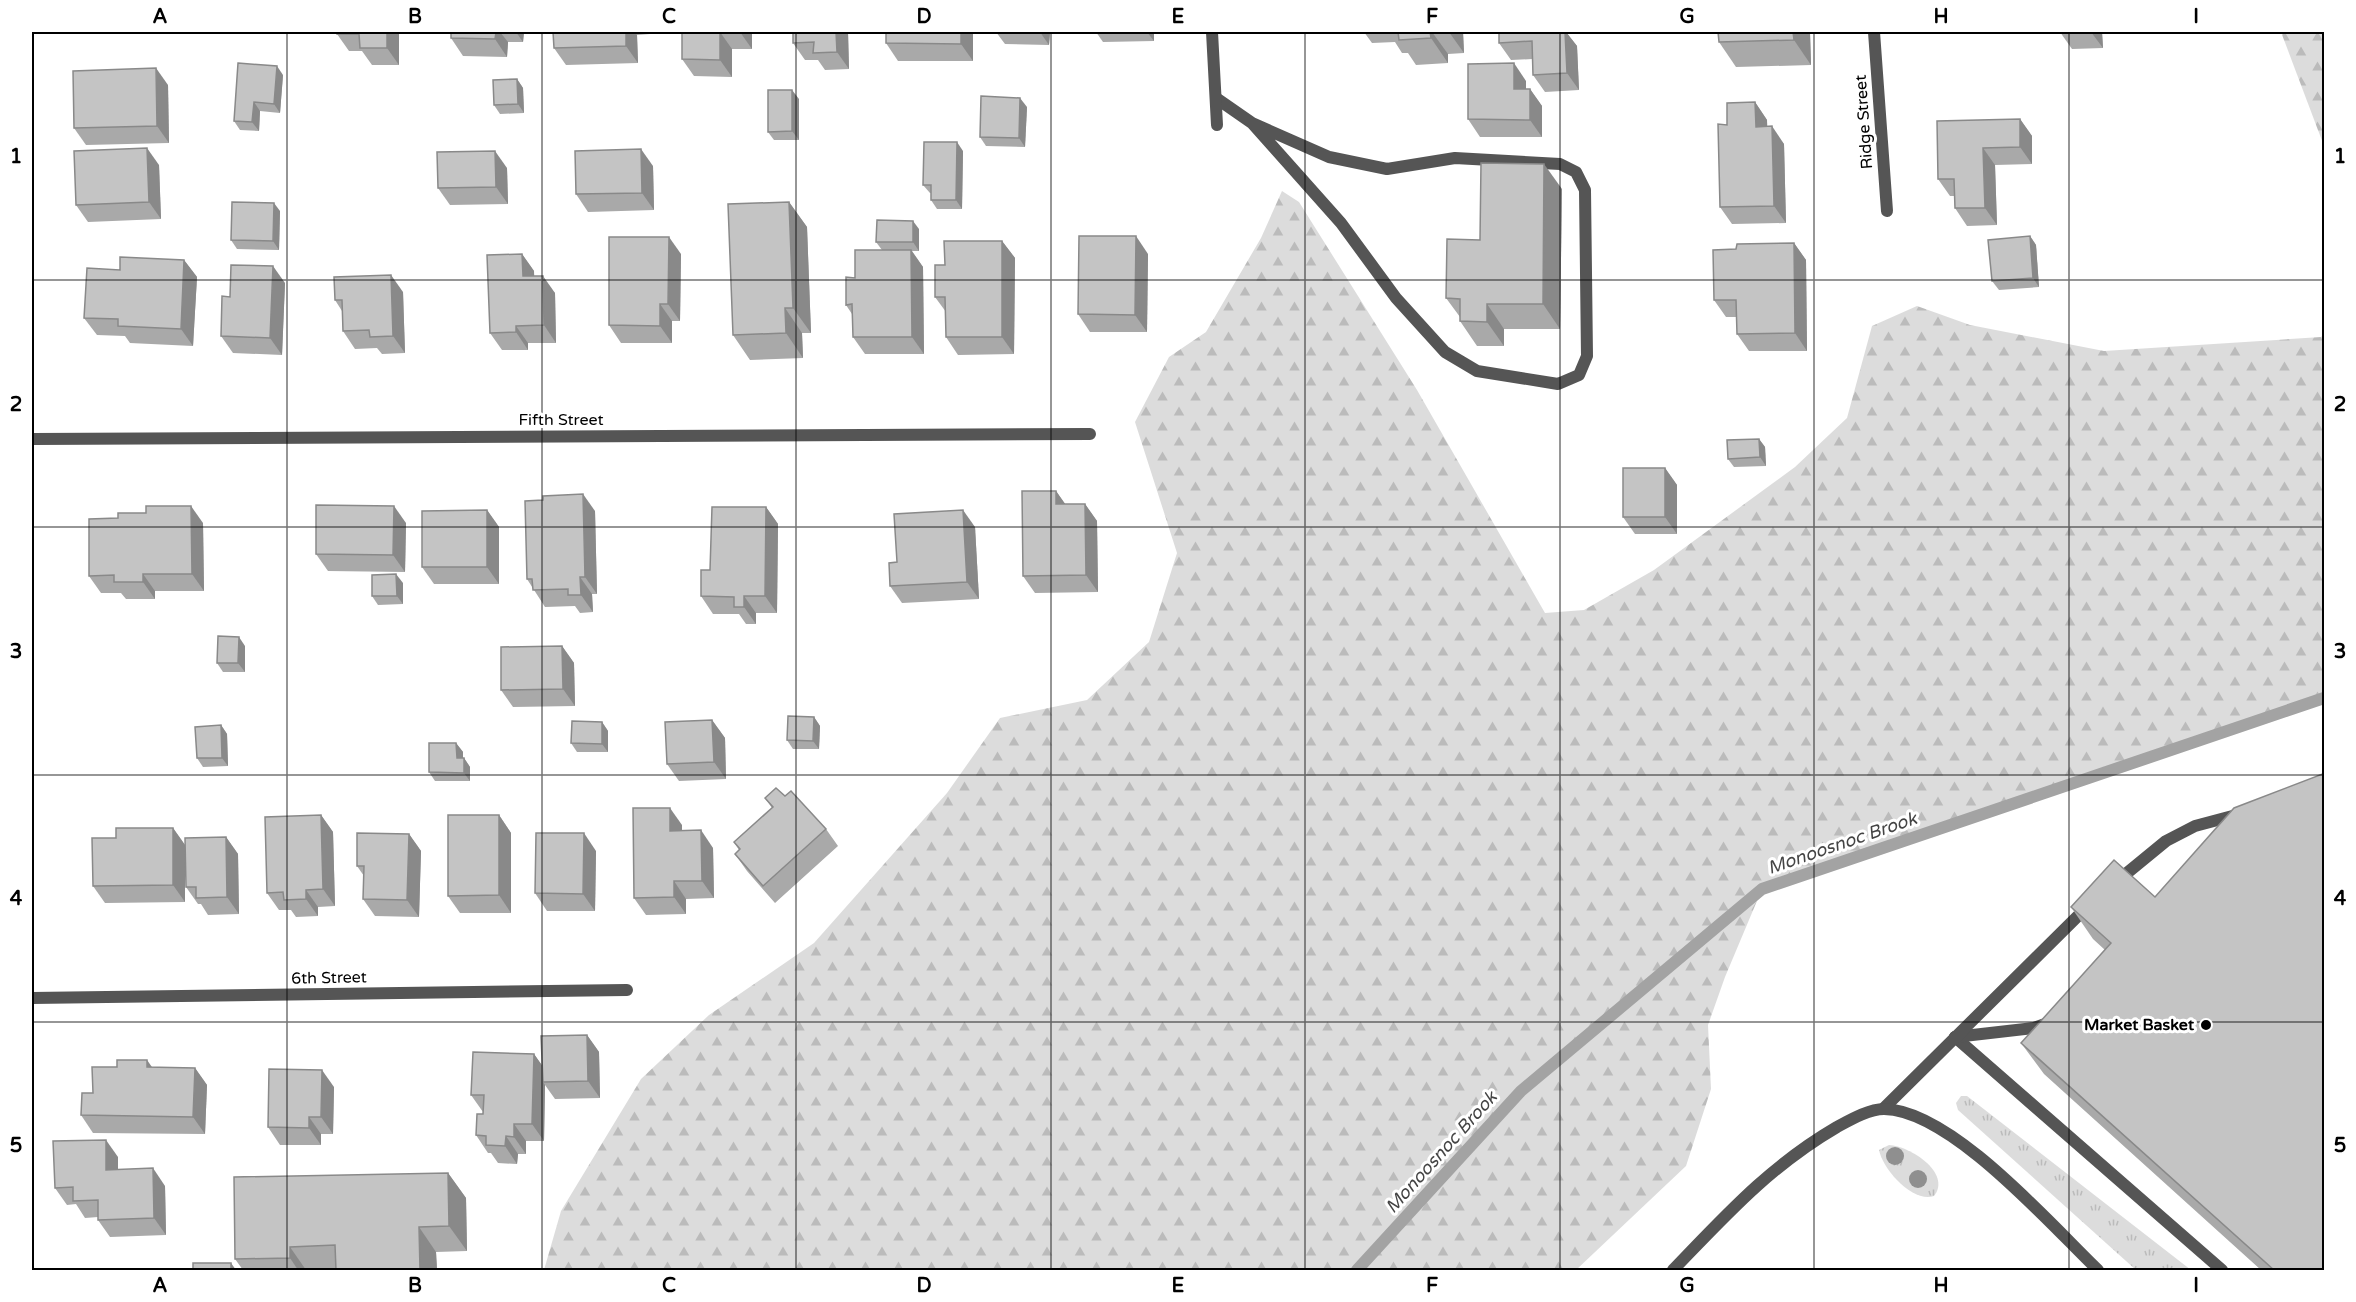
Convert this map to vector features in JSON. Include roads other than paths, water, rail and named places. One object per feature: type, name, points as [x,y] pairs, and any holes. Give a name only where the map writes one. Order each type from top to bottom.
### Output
[{"type":"street","points":[[1212,32],[1217,125]]},
{"type":"street","name":"Ridge Street","points":[[1874,32],[1887,211]]},
{"type":"street","points":[[1216,98],[1252,123],[1329,157],[1387,170],[1455,158],[1560,164],[1576,172],[1585,190],[1587,356],[1579,375],[1558,384],[1477,371],[1445,352],[1396,298],[1341,223],[1252,123]]},
{"type":"street","name":"Fifth Street","points":[[32,439],[1090,434]]},
{"type":"street","points":[[1674,1270],[1750,1191],[1779,1167],[1822,1136],[1852,1119],[1883,1109],[2103,893],[2166,841],[2195,826],[2248,812]]},
{"type":"street","points":[[2232,828],[2235,815]]},
{"type":"street","name":"6th Street","points":[[32,998],[627,990]]},
{"type":"street","points":[[1955,1037],[2034,1028],[2059,1015]]},
{"type":"street","points":[[1955,1037],[2222,1270]]},
{"type":"street","points":[[1883,1109],[1910,1115],[1941,1128],[1974,1152],[2098,1270]]},
{"type":"waterway","name":"Monoosnoc Brook","points":[[1357,1270],[1521,1091],[1762,889],[2324,698]]},
{"type":"place","name":"Market Basket","points":[[2206,1025]]}]
